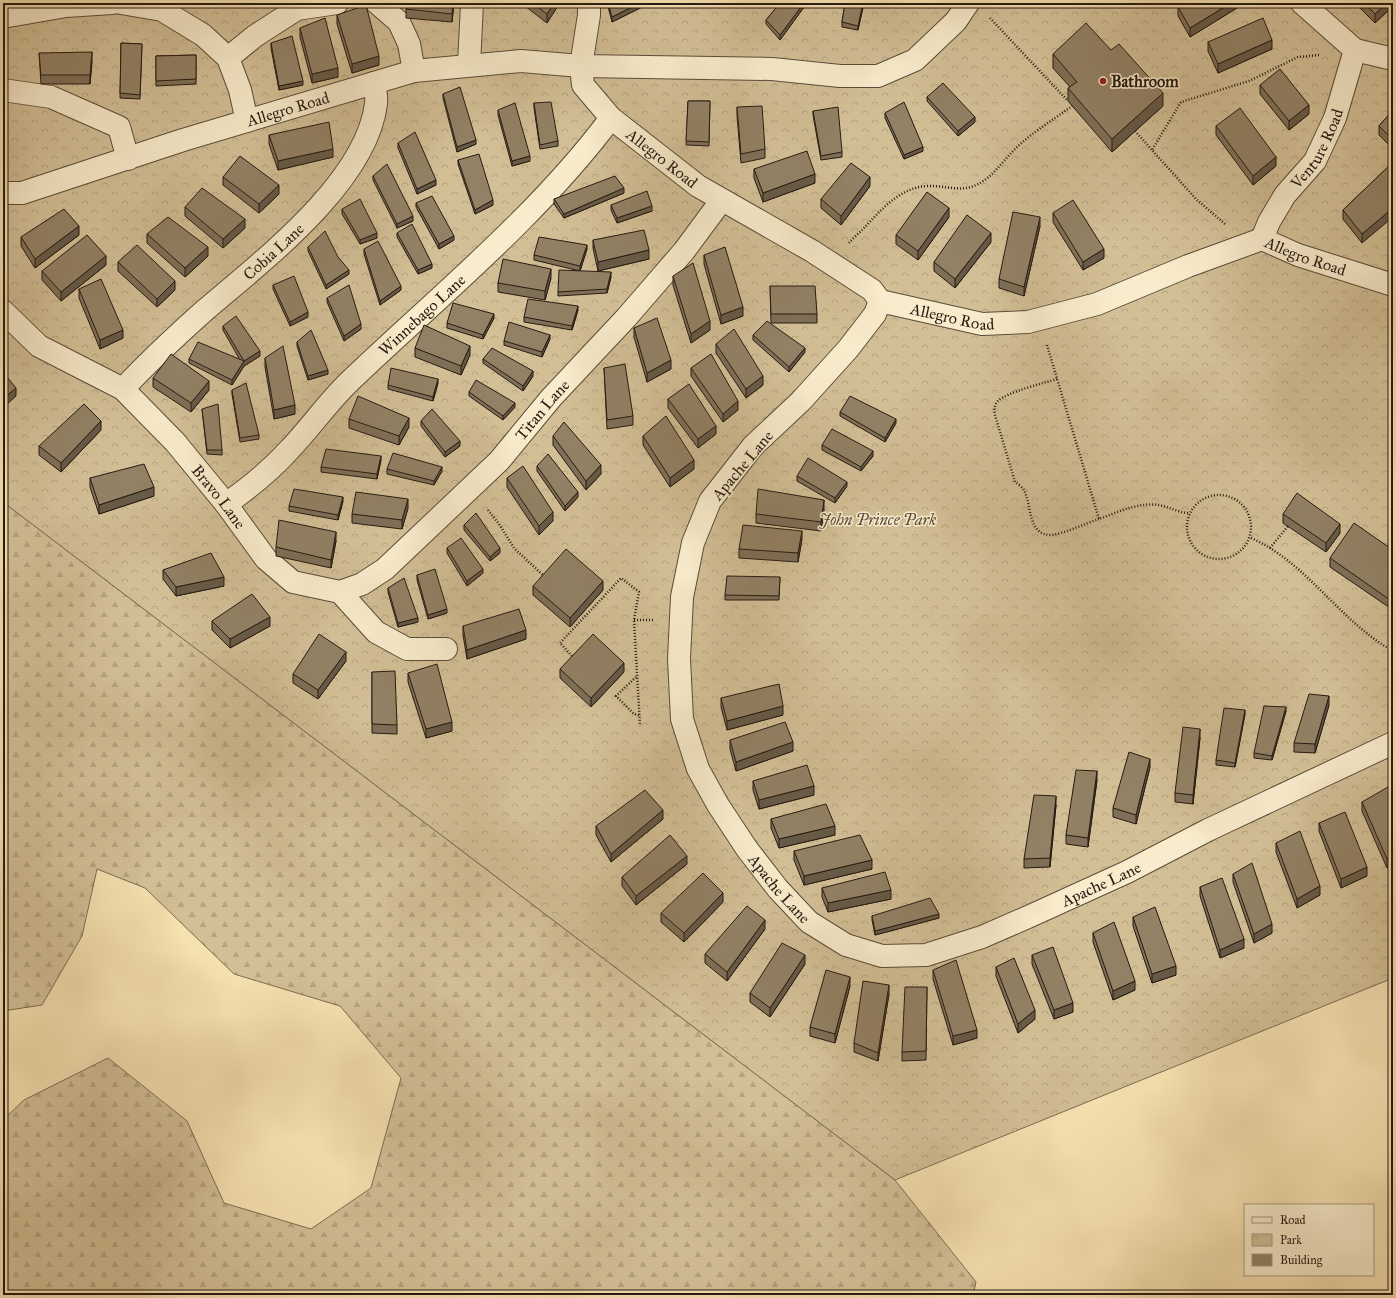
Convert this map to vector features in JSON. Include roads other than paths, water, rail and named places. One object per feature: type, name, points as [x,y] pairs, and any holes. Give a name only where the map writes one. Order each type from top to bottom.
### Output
[{"type":"street","points":[[3,17],[66,6],[112,3]]},
{"type":"street","points":[[121,3],[162,10],[202,35],[228,58],[240,90],[247,121]]},
{"type":"street","points":[[228,58],[255,36],[297,9],[337,3]]},
{"type":"street","points":[[377,3],[398,22],[409,44],[414,71]]},
{"type":"street","points":[[469,65],[472,3]]},
{"type":"street","points":[[581,66],[589,15],[589,3]]},
{"type":"street","name":"Allegro Road","points":[[3,193],[22,193],[128,158],[414,71],[521,60],[581,66],[772,69],[840,76],[878,76],[915,60],[956,21],[968,3]]},
{"type":"street","points":[[1302,3],[1355,50],[1393,59]]},
{"type":"street","name":"Venture Road","points":[[1262,239],[1269,222],[1285,195],[1315,161],[1335,118],[1355,50]]},
{"type":"street","name":"Allegro Road","points":[[581,66],[583,84],[611,118],[698,186],[721,201],[835,265],[872,290],[880,300],[982,324],[1028,322],[1097,304],[1188,266],[1262,239],[1298,255],[1393,285]]},
{"type":"street","name":"Cobia Lane","points":[[123,389],[149,361],[306,222],[348,170],[369,134],[376,103],[374,83]]},
{"type":"street","points":[[3,90],[51,97],[119,127],[128,158]]},
{"type":"street","name":"Winnebago Lane","points":[[226,504],[249,488],[290,450],[348,383],[544,198],[590,145],[611,118]]},
{"type":"street","name":"Titan Lane","points":[[340,592],[362,584],[385,569],[499,461],[551,398],[626,318],[684,251],[721,201]]},
{"type":"street","name":"Apache Lane","points":[[880,300],[875,314],[848,349],[801,400],[753,446],[710,501],[694,544],[682,597],[679,659],[682,719],[698,769],[718,805],[747,849],[778,889],[809,922],[846,945],[882,956],[926,955],[982,937],[1035,914],[1127,872],[1208,830],[1393,743]]},
{"type":"street","name":"Bravo Lane","points":[[3,311],[39,346],[123,389],[175,442],[226,504],[266,559],[293,582],[340,592]]},
{"type":"street","points":[[340,592],[376,632],[407,649],[446,649]]},
{"type":"place","name":"Bathroom","points":[[1103,81]]},
{"type":"park label","name":"John Prince Park","points":[[878,519]]}]
